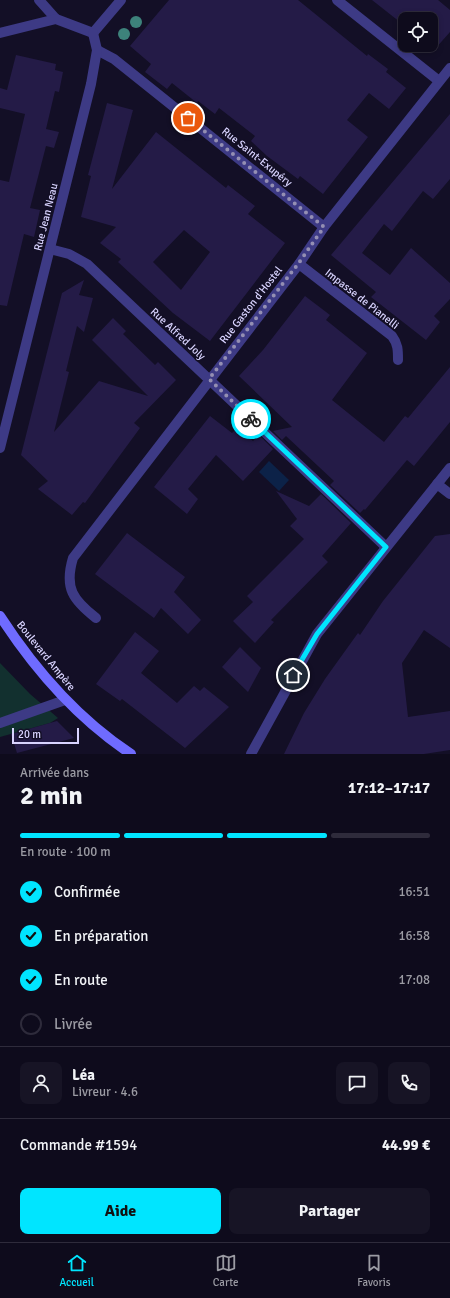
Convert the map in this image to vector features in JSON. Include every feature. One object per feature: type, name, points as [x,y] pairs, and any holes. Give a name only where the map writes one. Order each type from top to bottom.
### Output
[{"type":"street","points":[[39,0],[56,19],[93,33],[121,0]]},
{"type":"street","points":[[337,0],[439,81]]},
{"type":"street","points":[[0,33],[56,19]]},
{"type":"street","name":"Rue Jean Neau","points":[[0,448],[91,84],[97,50],[93,33]]},
{"type":"street","name":"Rue Saint-Exupéry","points":[[97,50],[114,59],[324,227]]},
{"type":"street","name":"Rue Gaston d'Hostel","points":[[96,618],[79,604],[69,581],[73,558],[298,264],[324,227],[450,68]]},
{"type":"street","name":"Rue Alfred Joly","points":[[50,249],[68,254],[87,264],[386,547]]},
{"type":"street","name":"Impasse de Pianelli","points":[[298,264],[392,336],[396,341],[398,360]]},
{"type":"street","points":[[251,754],[317,634],[450,468]]},
{"type":"street","points":[[437,484],[450,494]]},
{"type":"street","name":"Boulevard Ampère","points":[[0,616],[40,671],[65,700],[105,735],[131,754]]},
{"type":"street","points":[[0,723],[65,700]]},
{"type":"green space","points":[[0,663],[30,694],[58,718],[50,723],[0,737]]},
{"type":"water","points":[[269,461],[289,480],[279,491],[259,472]]},
{"type":"building","points":[[169,0],[298,0],[367,56],[368,54],[388,69],[386,72],[406,88],[389,109],[369,93],[347,120],[368,137],[323,194],[300,176],[298,179],[267,156],[251,141],[255,136],[219,108],[215,114],[198,101],[197,103],[172,83],[167,89],[145,72],[151,64],[130,46]]},
{"type":"building","points":[[372,0],[438,0],[450,10],[450,32],[438,46],[438,12],[398,12],[398,20]]},
{"type":"building","points":[[16,55],[56,64],[55,70],[63,72],[59,92],[55,91],[46,129],[59,132],[54,148],[46,146],[30,208],[40,210],[34,237],[24,234],[7,306],[0,305],[0,180],[9,182],[25,114],[0,108],[0,88],[7,90]]},
{"type":"building","points":[[107,103],[133,110],[112,189],[156,132],[226,188],[228,185],[255,206],[248,214],[285,243],[210,341],[173,313],[118,262],[121,259],[100,243],[116,227],[81,217],[91,176],[88,175]],"holes":[[[184,230],[210,252],[181,290],[153,262]]]},
{"type":"building","points":[[450,114],[450,179],[433,199],[423,191],[392,231],[384,224],[362,253],[390,275],[411,248],[450,283],[450,299],[434,316],[440,322],[426,340],[371,297],[376,292],[331,255]]},
{"type":"building","points":[[84,280],[79,295],[93,298],[84,332],[77,326],[66,371],[69,372],[54,432],[99,381],[148,396],[92,340],[113,318],[126,331],[123,334],[155,365],[158,362],[176,380],[134,423],[140,428],[85,503],[83,502],[72,515],[38,489],[48,481],[21,455],[62,293]]},
{"type":"building","points":[[305,296],[330,315],[326,320],[367,353],[332,400],[384,442],[405,416],[408,418],[450,367],[450,422],[414,466],[407,460],[365,510],[364,509],[360,513],[330,485],[334,481],[286,436],[282,440],[273,431],[292,427],[239,376],[263,350]]},
{"type":"building","points":[[210,416],[232,433],[238,427],[253,441],[259,435],[273,449],[243,481],[216,455],[188,489],[198,499],[187,514],[154,487]]},
{"type":"building","points":[[276,491],[309,506],[321,494],[351,523],[322,556],[328,562],[271,620],[274,622],[255,643],[233,621],[253,602],[247,596],[304,539],[290,526],[297,519]]},
{"type":"building","points":[[127,533],[185,577],[174,592],[201,620],[188,634],[161,608],[154,618],[95,574]]},
{"type":"building","points":[[450,534],[450,648],[424,630],[402,663],[408,717],[450,711],[450,750],[424,754],[284,754],[304,713],[325,679],[358,633],[360,635],[383,601],[435,536]]},
{"type":"building","points":[[135,632],[159,651],[141,673],[177,703],[194,686],[200,691],[204,687],[229,707],[185,748],[122,699],[120,701],[96,684]]},
{"type":"building","points":[[240,647],[261,668],[248,692],[222,667]]},
{"type":"building","points":[[57,721],[74,738],[17,753],[11,734]]},
{"type":"way so far","points":[[188,118],[324,227],[298,264],[209,379],[251,419]]},
{"type":"route","points":[[251,419],[386,547],[317,634],[293,675]]}]
